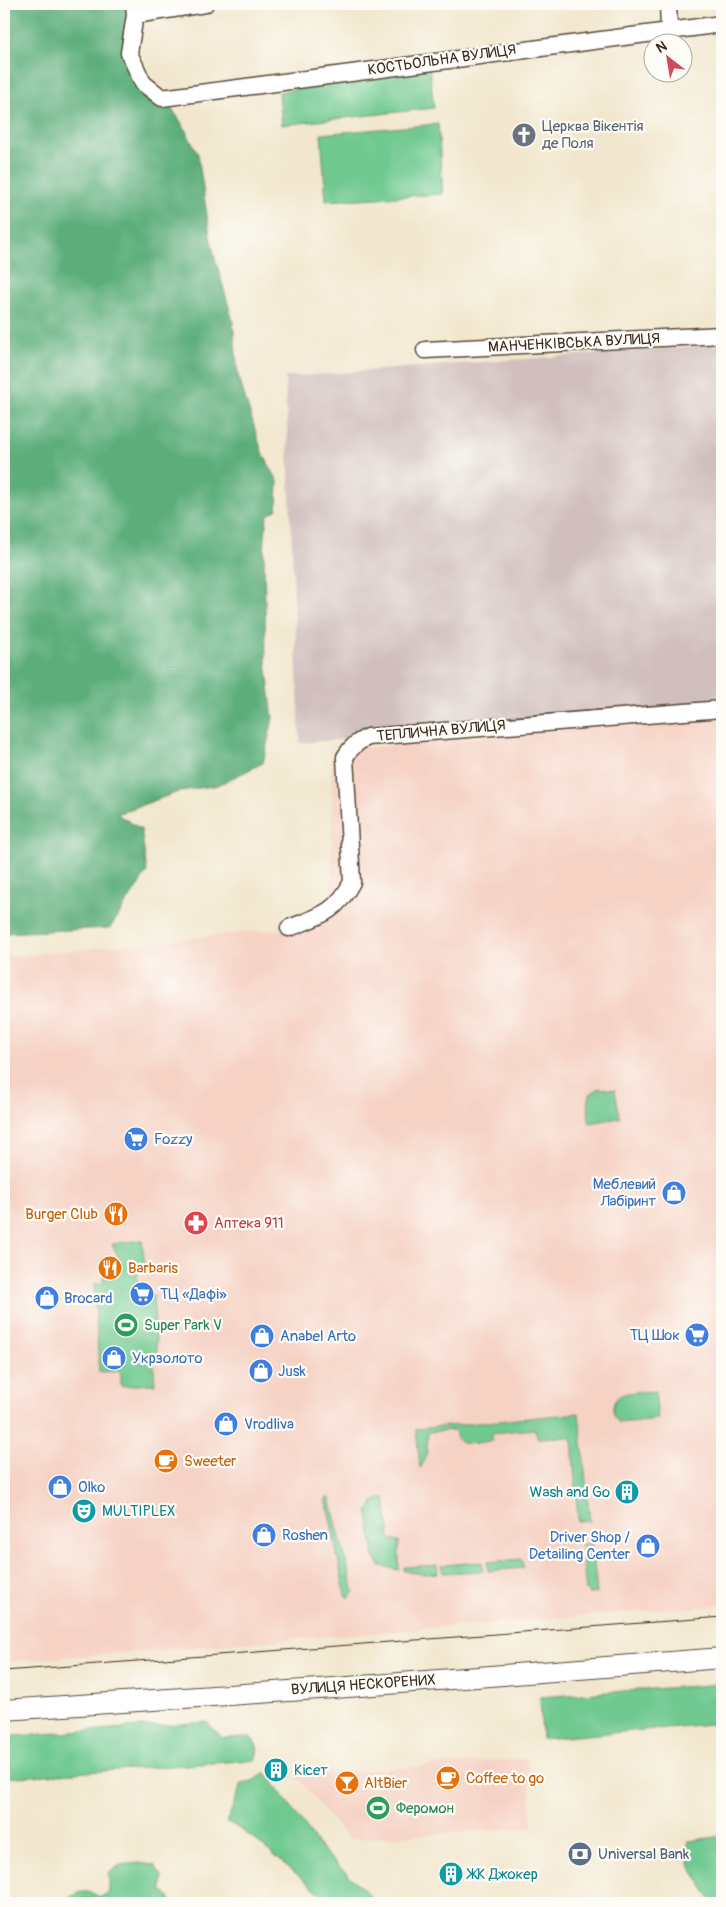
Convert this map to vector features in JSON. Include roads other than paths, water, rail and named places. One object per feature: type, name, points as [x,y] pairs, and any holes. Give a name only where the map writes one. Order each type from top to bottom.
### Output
[{"type":"main road","name":"ВУЛИЦЯ НЕСКОРЕНИХ","points":[[4,1710],[348,1687],[722,1658]]},
{"type":"street","points":[[135,9],[205,4]]},
{"type":"street","points":[[668,4],[669,30]]},
{"type":"street","name":"КОСТЬОЛЬНА ВУЛИЦЯ","points":[[135,9],[128,53],[143,83],[162,98],[722,24]]},
{"type":"street","name":"МАНЧЕНКІВСЬКА ВУЛИЦЯ","points":[[425,350],[722,335]]},
{"type":"street","name":"ТЕПЛИЧНА ВУЛИЦЯ","points":[[289,928],[331,910],[344,898],[352,882],[345,757],[350,748],[358,741],[368,737],[722,709]]},
{"type":"tram line","points":[[4,1671],[722,1617]]},
{"type":"place","name":"Церква Вікентія де Поля","points":[[524,135]]},
{"type":"place","name":"Fozzy","points":[[136,1139]]},
{"type":"place","name":"Меблевий Лабіринт","points":[[674,1193]]},
{"type":"place","name":"Burger Club","points":[[116,1214]]},
{"type":"place","name":"Аптека 911","points":[[196,1223]]},
{"type":"place","name":"Barbaris","points":[[110,1268]]},
{"type":"place","name":"ТЦ «Дафі»","points":[[142,1294]]},
{"type":"place","name":"Brocard","points":[[47,1298]]},
{"type":"place","name":"Super Park V","points":[[126,1325]]},
{"type":"place","name":"ТЦ Шок","points":[[697,1335]]},
{"type":"place","name":"Anabel Arto","points":[[262,1336]]},
{"type":"place","name":"Укрзолото","points":[[114,1358]]},
{"type":"place","name":"Jusk","points":[[261,1371]]},
{"type":"place","name":"Vrodliva","points":[[226,1424]]},
{"type":"place","name":"Sweeter","points":[[166,1461]]},
{"type":"place","name":"Olko","points":[[60,1487]]},
{"type":"place","name":"Wash and Go","points":[[627,1492]]},
{"type":"place","name":"MULTIPLEX","points":[[84,1511]]},
{"type":"place","name":"Roshen","points":[[264,1535]]},
{"type":"place","name":"Driver Shop / Detailing Center","points":[[648,1546]]},
{"type":"place","name":"Кісет","points":[[276,1770]]},
{"type":"place","name":"Coffee to go","points":[[448,1778]]},
{"type":"place","name":"AltBier","points":[[347,1783]]},
{"type":"place","name":"Феромон","points":[[378,1808]]},
{"type":"place","name":"Universal Bank","points":[[580,1854]]},
{"type":"place","name":"ЖК Джокер","points":[[451,1874]]}]
